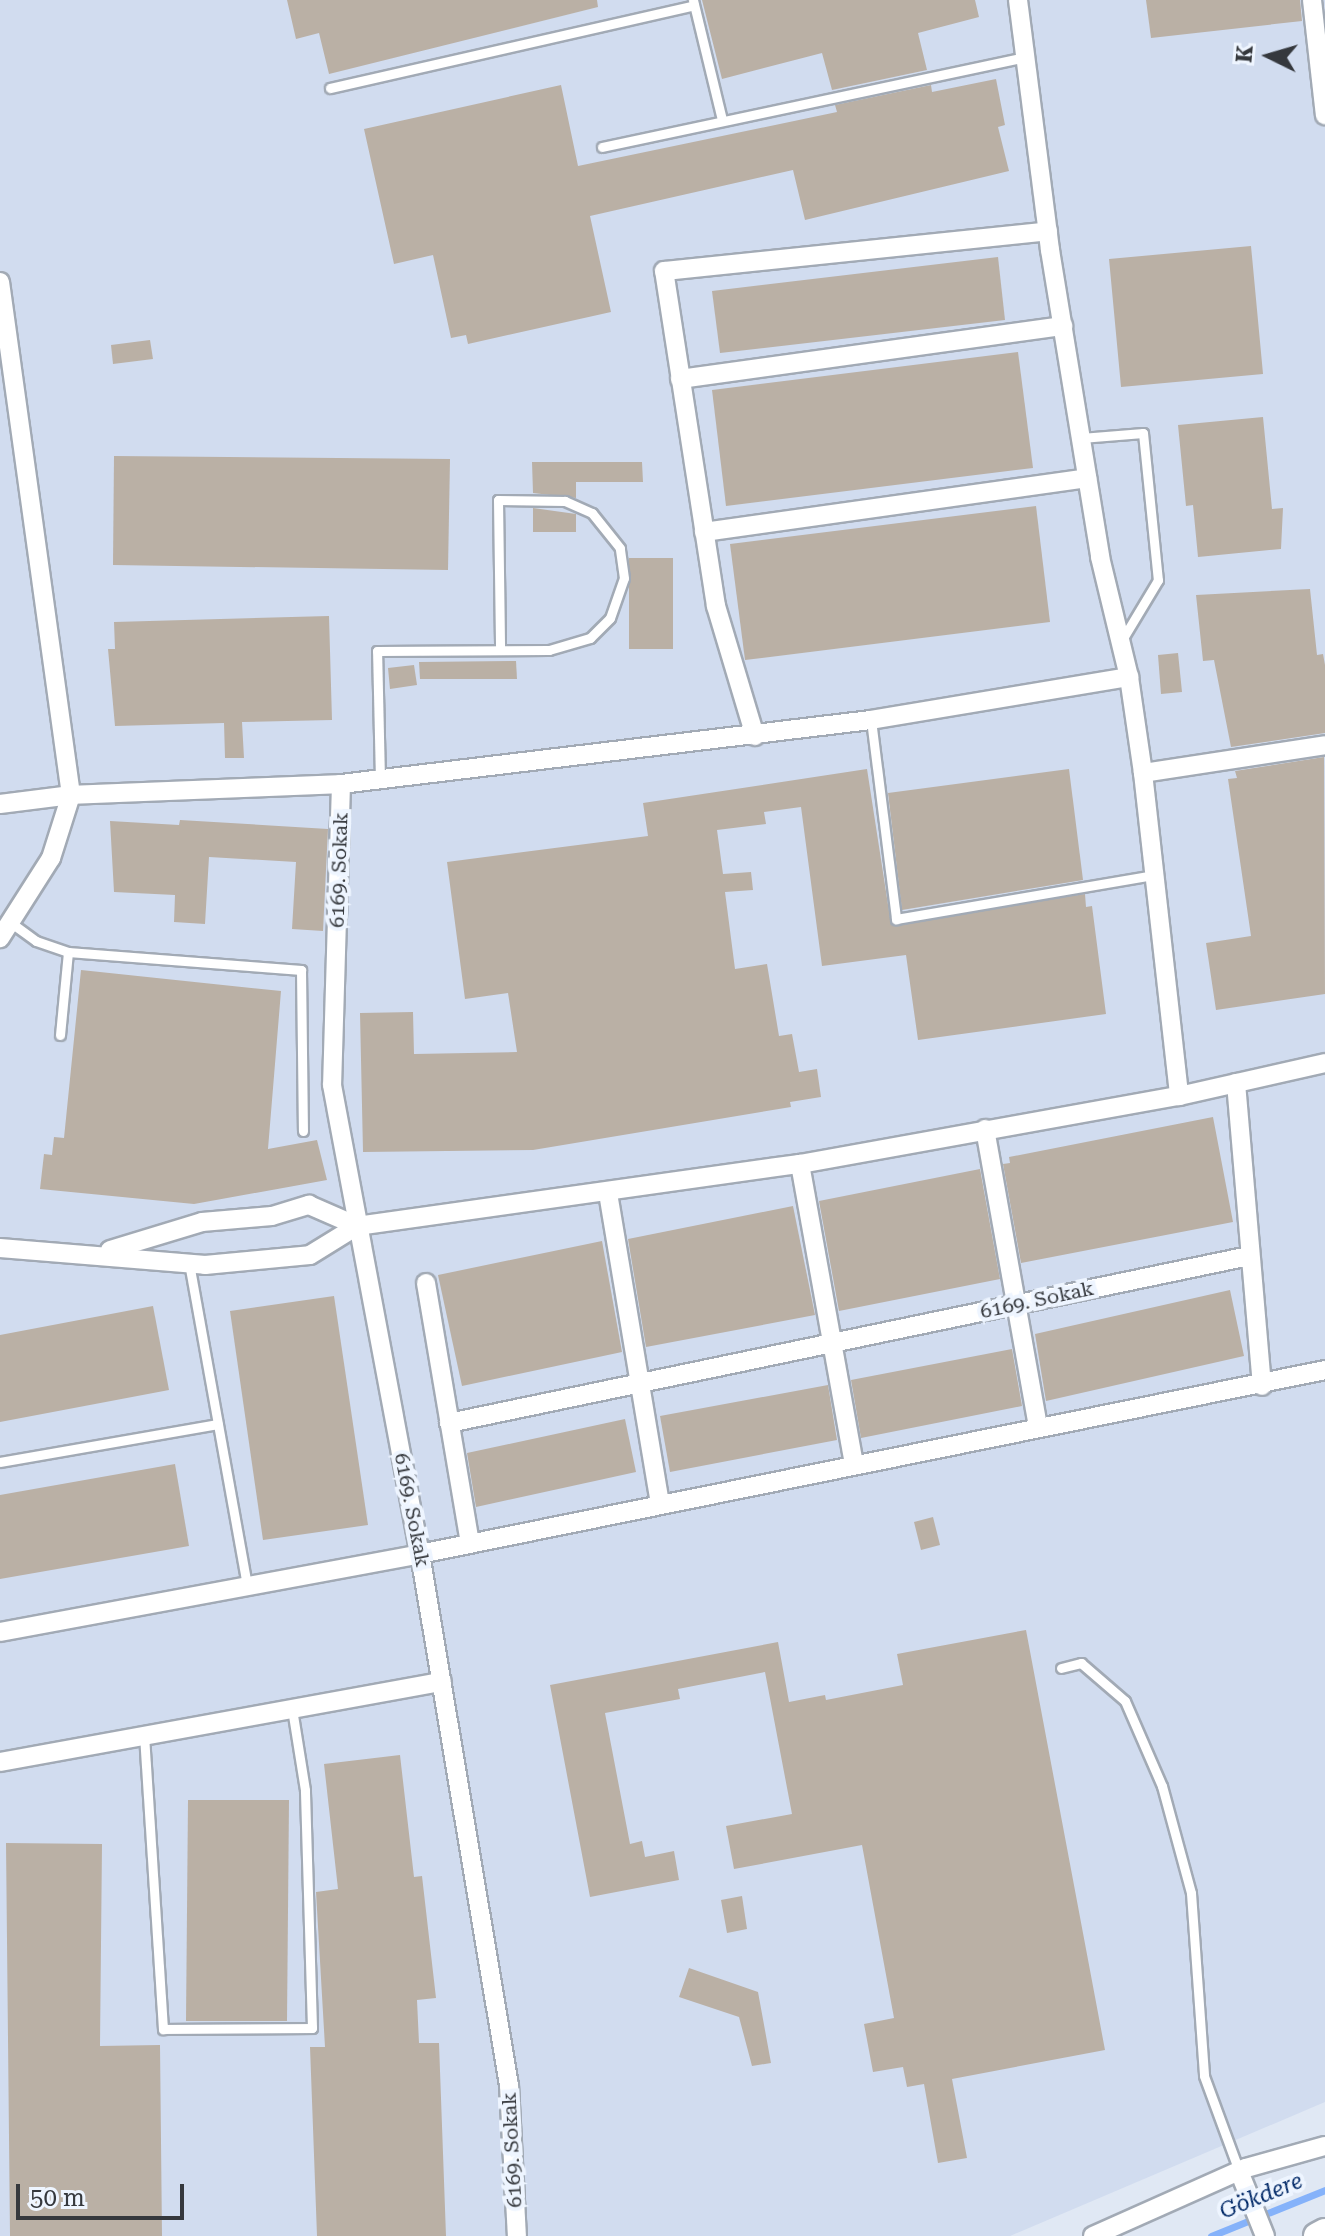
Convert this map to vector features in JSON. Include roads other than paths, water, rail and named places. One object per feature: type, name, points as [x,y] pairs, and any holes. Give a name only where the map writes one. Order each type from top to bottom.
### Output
[{"type":"main road","points":[[1317,2236],[1325,2232]]},
{"type":"street","points":[[1018,0],[1048,231],[1087,478],[1129,677],[1143,773],[1179,1096]]},
{"type":"street","points":[[1312,0],[1325,115]]},
{"type":"street","points":[[755,736],[716,606],[664,271],[1048,231]]},
{"type":"street","points":[[0,282],[6,356],[71,795],[51,858],[0,938]]},
{"type":"street","points":[[680,379],[1063,326]]},
{"type":"street","points":[[704,532],[1087,478]]},
{"type":"street","points":[[0,804],[71,795],[380,780],[755,736],[1129,677]]},
{"type":"street","points":[[1143,773],[1325,745]]},
{"type":"street","name":"6169. Sokak","points":[[341,784],[332,1085],[420,1554],[509,2085],[517,2236]]},
{"type":"street","points":[[0,1248],[101,1253],[189,1263],[310,1255],[357,1226],[800,1164],[1179,1096],[1325,1063]]},
{"type":"street","points":[[1236,1083],[1262,1386]]},
{"type":"street","points":[[985,1129],[1038,1427]]},
{"type":"street","points":[[800,1164],[854,1464]]},
{"type":"street","points":[[608,1193],[660,1504]]},
{"type":"street","points":[[101,1253],[202,1222],[272,1216],[309,1205],[357,1226]]},
{"type":"street","name":"6169. Sokak","points":[[449,1423],[1249,1256]]},
{"type":"street","points":[[426,1283],[470,1543]]},
{"type":"street","points":[[0,1632],[420,1554],[1038,1427],[1262,1386],[1325,1370]]},
{"type":"street","points":[[0,1762],[442,1682]]},
{"type":"street","points":[[1093,2236],[1239,2171],[1325,2146]]},
{"type":"street","points":[[1239,2171],[1265,2236]]},
{"type":"lane","points":[[330,88],[693,2],[722,120]]},
{"type":"lane","points":[[602,147],[1025,57]]},
{"type":"lane","points":[[1081,438],[1143,433],[1158,580],[1120,642]]},
{"type":"lane","points":[[380,780],[377,651],[563,648],[590,638],[610,618],[622,592],[624,563],[613,534],[592,513],[565,501],[498,500],[500,649]]},
{"type":"lane","points":[[871,720],[896,919],[1154,875]]},
{"type":"lane","points":[[10,922],[36,941],[68,952],[301,970],[303,1131]]},
{"type":"lane","points":[[60,1035],[68,952]]},
{"type":"lane","points":[[189,1263],[247,1586]]},
{"type":"lane","points":[[0,1462],[218,1424]]},
{"type":"lane","points":[[1061,1668],[1081,1663],[1125,1701],[1162,1786],[1191,1893],[1204,2076],[1239,2171]]},
{"type":"lane","points":[[144,1735],[163,2029],[312,2028],[305,1790],[292,1709]]},
{"type":"waterway","name":"Gökdere","points":[[1211,2236],[1325,2190]]}]
